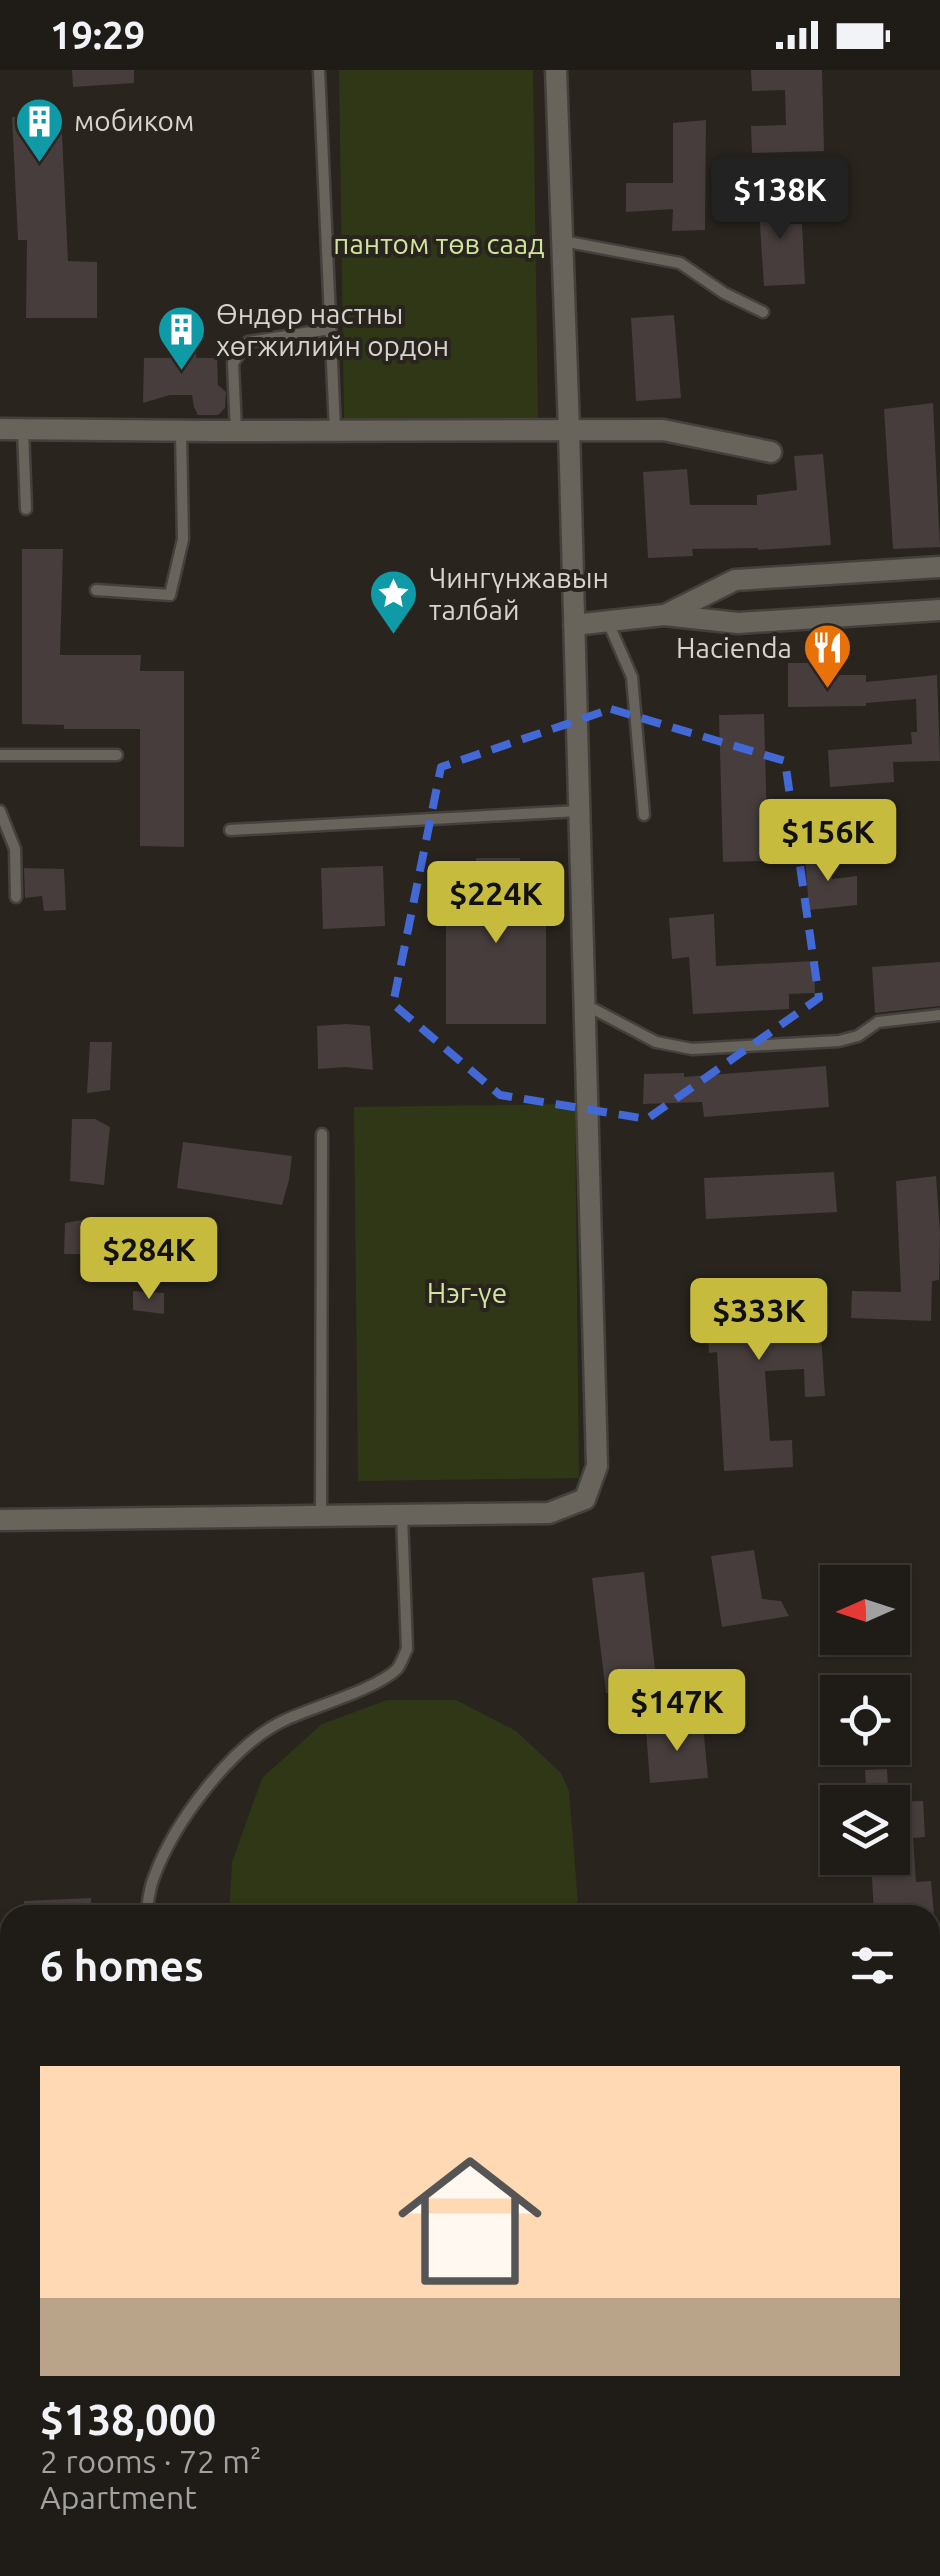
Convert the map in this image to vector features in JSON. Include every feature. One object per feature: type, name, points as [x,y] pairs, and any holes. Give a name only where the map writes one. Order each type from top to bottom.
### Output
[{"type":"street","points":[[0,1520],[549,1514],[585,1499],[597,1466],[570,429],[556,70]]},
{"type":"street","points":[[0,428],[663,430],[771,452]]},
{"type":"street","points":[[664,616],[735,580],[940,568]]},
{"type":"street","points":[[574,625],[664,616],[738,623],[940,610]]},
{"type":"lane","points":[[320,70],[335,430]]},
{"type":"lane","points":[[564,240],[680,263],[724,293],[763,312]]},
{"type":"lane","points":[[236,431],[233,363],[248,342],[330,330]]},
{"type":"lane","points":[[23,429],[26,509]]},
{"type":"lane","points":[[96,590],[170,595],[183,540],[181,430]]},
{"type":"lane","points":[[607,622],[632,676],[644,815]]},
{"type":"lane","points":[[0,755],[117,755]]},
{"type":"lane","points":[[0,811],[15,849],[16,897]]},
{"type":"lane","points":[[230,830],[580,811]]},
{"type":"lane","points":[[585,1004],[656,1042],[692,1050],[839,1041],[858,1036],[878,1022],[940,1015]]},
{"type":"lane","points":[[320,1516],[322,1134]]},
{"type":"lane","points":[[148,1905],[152,1880],[180,1824],[217,1776],[281,1722],[380,1681],[398,1668],[407,1648],[402,1515]]},
{"type":"highlighted area","points":[[611,709],[785,761],[819,998],[647,1119],[500,1095],[393,1004],[441,767]]},
{"type":"green space","name":"пантом төв саад","points":[[339,70],[533,70],[538,418],[344,421]]},
{"type":"green space","name":"Нэг-үе","points":[[575,1104],[579,1478],[358,1481],[354,1107]]},
{"type":"green space","points":[[387,1700],[456,1700],[516,1731],[561,1773],[569,1791],[578,1905],[230,1905],[232,1862],[262,1778],[322,1724]]},
{"type":"building","points":[[72,70],[134,70],[134,83],[73,87]]},
{"type":"building","points":[[751,70],[822,70],[824,151],[752,153],[751,126],[786,125],[785,90],[752,91]]},
{"type":"building","points":[[36,116],[37,135],[62,134],[68,261],[97,262],[97,318],[26,318],[27,240],[18,240],[12,117]]},
{"type":"building","points":[[706,120],[705,230],[672,231],[673,209],[626,212],[626,183],[673,183],[673,123]]},
{"type":"building","points":[[788,193],[790,224],[802,224],[805,284],[764,286],[758,195]]},
{"type":"building","points":[[674,315],[681,398],[636,401],[631,318]]},
{"type":"building","name":"Өндөр настны хөгжилийн ордон","points":[[196,347],[196,358],[217,358],[218,385],[226,392],[225,408],[218,415],[198,415],[192,395],[170,395],[143,403],[144,358],[171,358],[172,348]]},
{"type":"building","points":[[933,403],[940,547],[893,549],[884,409]]},
{"type":"building","points":[[823,454],[831,545],[692,549],[693,556],[648,558],[643,472],[687,469],[690,505],[757,505],[757,495],[797,490],[794,456]]},
{"type":"building","points":[[22,549],[63,549],[60,655],[141,655],[140,671],[184,671],[184,847],[140,846],[140,729],[64,729],[64,725],[22,724]]},
{"type":"building","points":[[788,663],[831,663],[832,675],[866,675],[866,682],[937,675],[940,761],[893,762],[894,782],[830,787],[828,750],[912,744],[911,732],[917,732],[916,699],[866,706],[788,707]]},
{"type":"building","points":[[764,714],[768,861],[723,862],[719,715]]},
{"type":"building","points":[[830,851],[832,879],[857,876],[857,905],[809,910],[805,855]]},
{"type":"building","points":[[476,858],[520,858],[520,878],[546,878],[546,1024],[446,1024],[446,875],[476,875]]},
{"type":"building","points":[[383,866],[385,926],[323,929],[321,868]]},
{"type":"building","points":[[24,868],[64,869],[66,910],[44,911],[42,896],[25,898]]},
{"type":"building","points":[[714,914],[716,966],[814,961],[815,993],[789,994],[789,1009],[693,1014],[689,957],[672,959],[669,918]]},
{"type":"building","points":[[940,962],[940,1006],[875,1013],[872,967]]},
{"type":"building","points":[[317,1026],[370,1026],[373,1070],[318,1069]]},
{"type":"building","points":[[90,1042],[112,1042],[110,1090],[87,1093]]},
{"type":"building","points":[[826,1066],[829,1107],[704,1117],[702,1102],[643,1104],[644,1074],[684,1073],[684,1077]]},
{"type":"building","points":[[72,1119],[95,1119],[110,1127],[104,1185],[70,1181]]},
{"type":"building","points":[[183,1142],[292,1156],[282,1205],[177,1188]]},
{"type":"building","points":[[834,1172],[837,1212],[706,1219],[704,1178]]},
{"type":"building","points":[[936,1176],[939,1280],[932,1281],[931,1321],[851,1318],[852,1291],[901,1292],[896,1181]]},
{"type":"building","points":[[92,1221],[90,1254],[64,1254],[65,1223]]},
{"type":"building","points":[[802,1279],[805,1321],[820,1320],[825,1396],[805,1397],[804,1369],[765,1371],[770,1441],[792,1440],[793,1467],[724,1471],[717,1352],[709,1353],[705,1284]]},
{"type":"building","points":[[133,1291],[164,1293],[164,1314],[133,1310]]},
{"type":"building","points":[[754,1550],[762,1599],[781,1601],[789,1616],[722,1627],[711,1556]]},
{"type":"building","points":[[644,1572],[657,1687],[606,1693],[592,1578]]},
{"type":"building","points":[[703,1725],[708,1778],[650,1783],[646,1730]]},
{"type":"building","points":[[887,1769],[888,1785],[866,1785],[865,1770]]},
{"type":"building","points":[[910,1801],[923,1801],[925,1837],[913,1838],[916,1882],[931,1881],[933,1905],[873,1905],[872,1875],[910,1875]]},
{"type":"building","points":[[91,1898],[91,1905],[24,1905],[24,1901]]},
{"type":"place","name":"мобиком","points":[[39,164]]},
{"type":"place","name":"Өндөр настны хөгжилийн ордон","points":[[181,372]]},
{"type":"place","name":"Чингүнжавын талбай","points":[[394,636]]},
{"type":"place","name":"Hacienda","points":[[827,690]]}]
